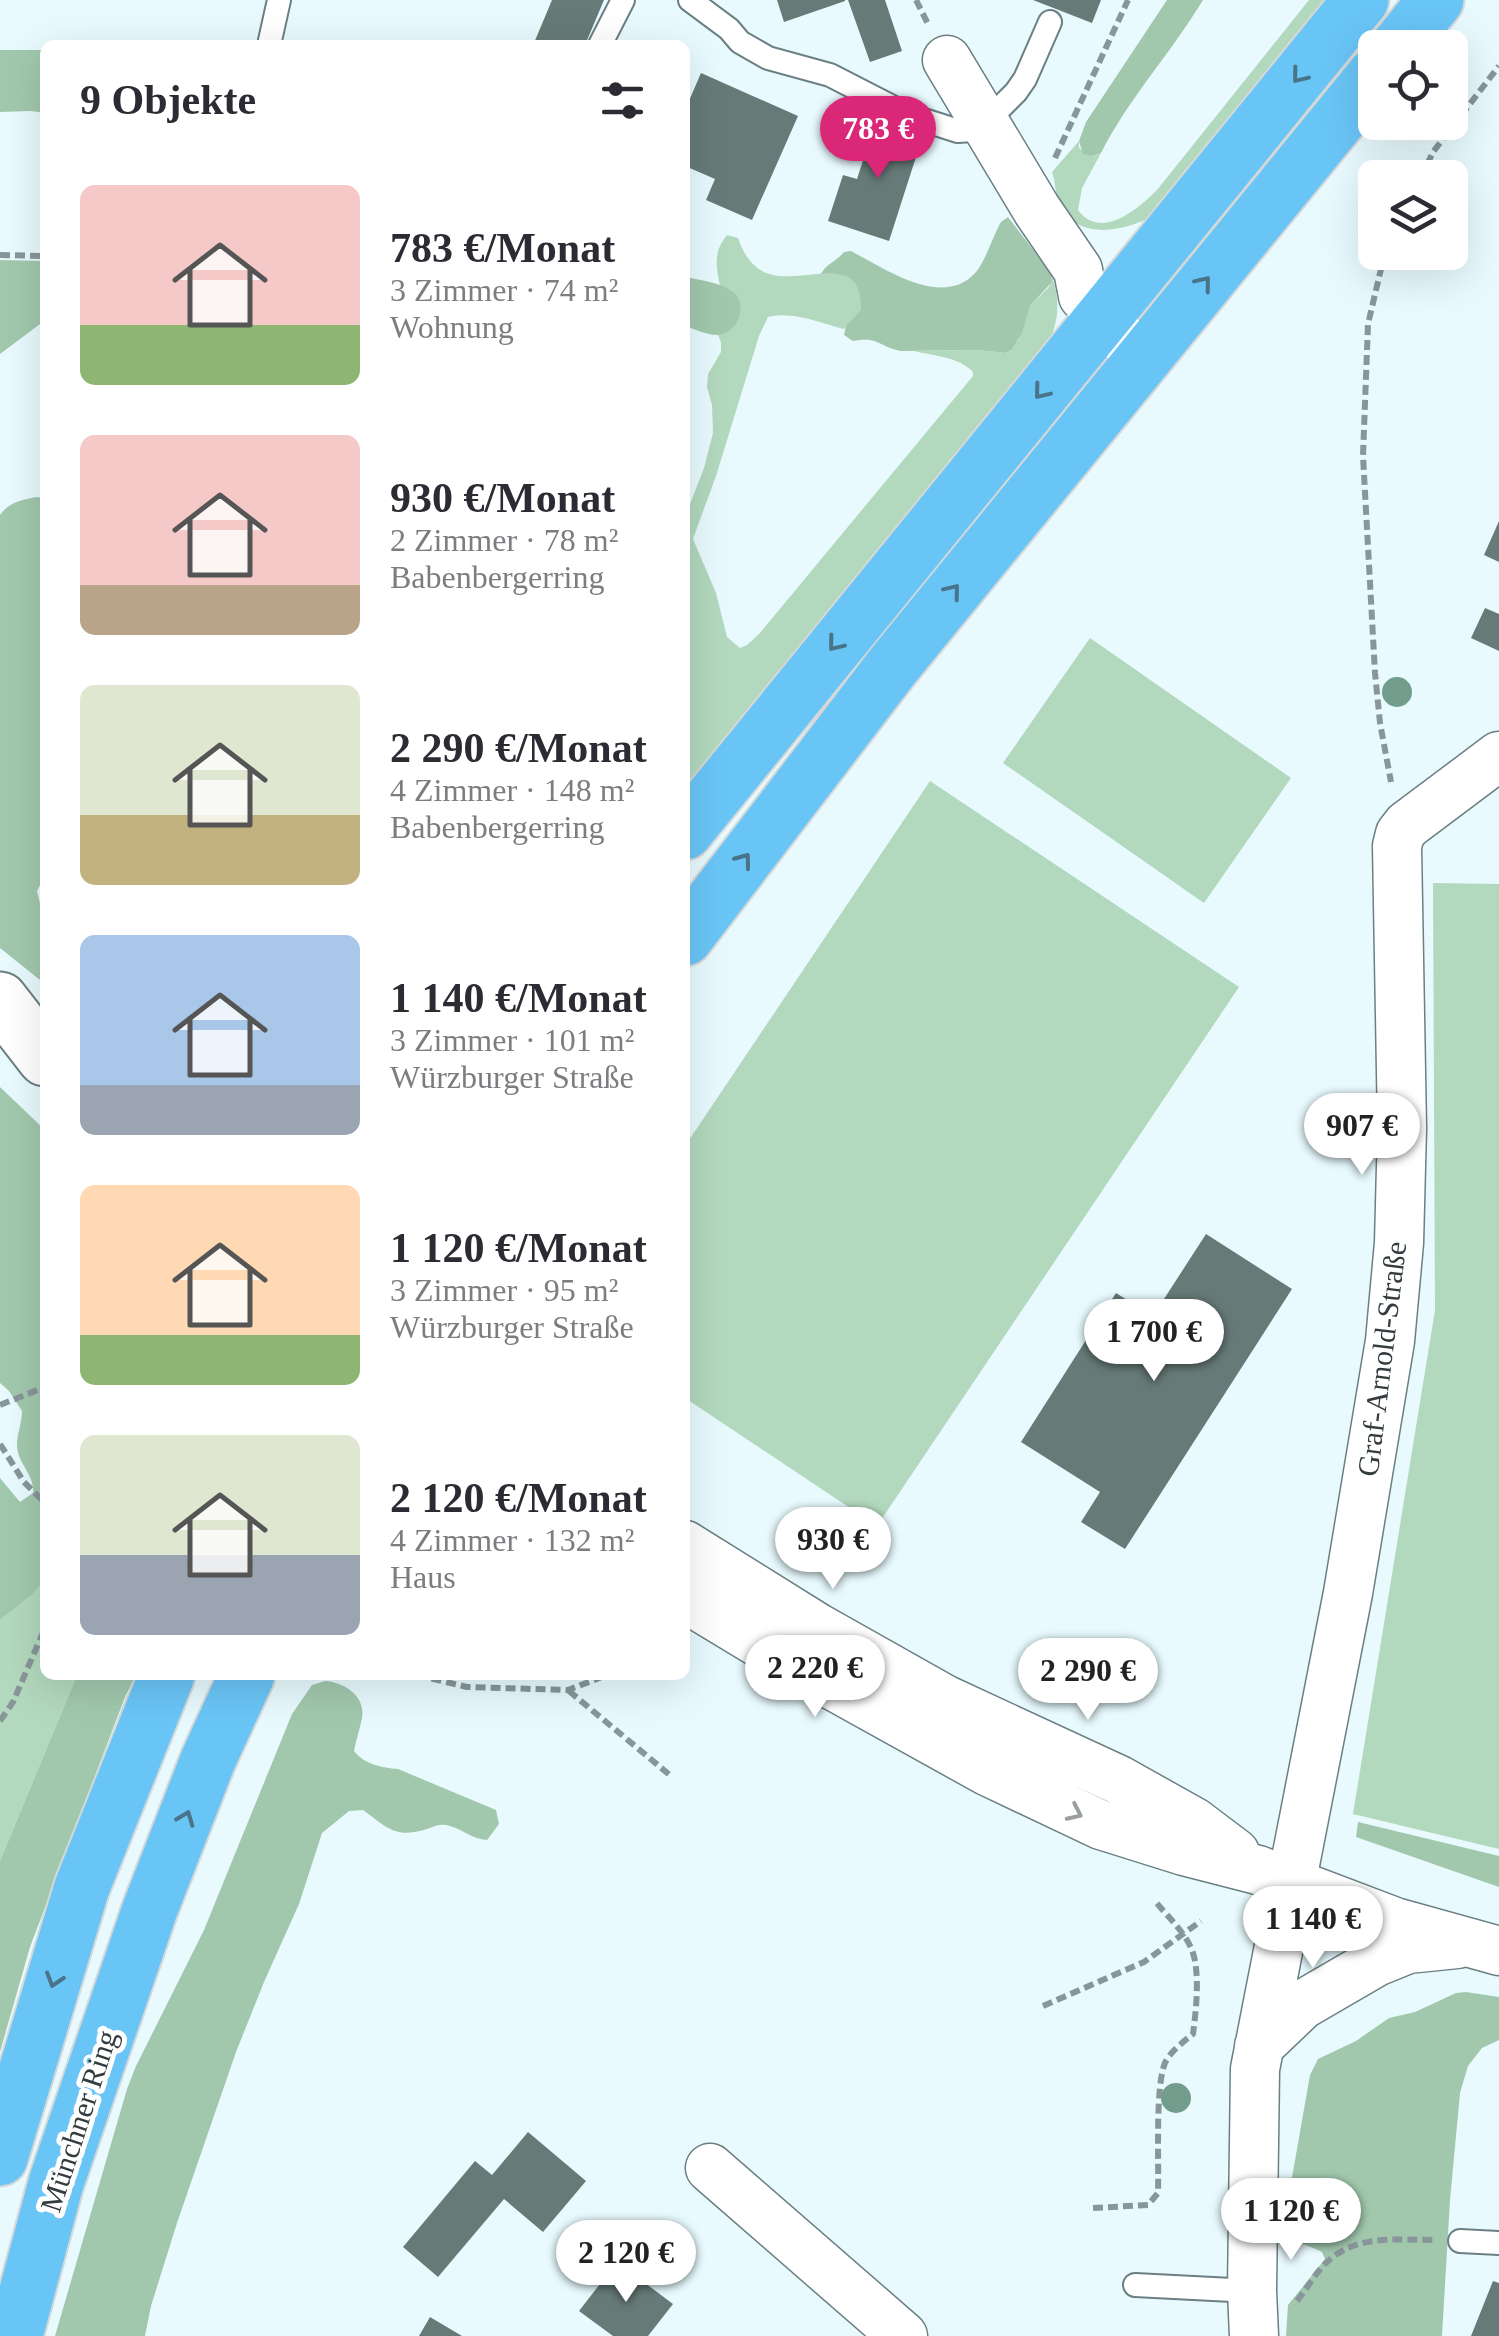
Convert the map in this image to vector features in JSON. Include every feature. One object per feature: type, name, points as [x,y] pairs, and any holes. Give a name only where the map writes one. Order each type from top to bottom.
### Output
[{"type":"main road","points":[[690,826],[1361,0]]},
{"type":"main road","points":[[1412,30],[1436,0]]},
{"type":"main road","points":[[690,931],[892,666],[1358,95]]},
{"type":"main road","points":[[0,982],[40,1018]]},
{"type":"main road","points":[[0,1000],[40,1052]]},
{"type":"main road","points":[[0,2158],[82,1887],[166,1680]]},
{"type":"main road","name":"Münchner Ring","points":[[15,2336],[56,2182],[150,1909],[208,1760],[245,1680]]},
{"type":"street","points":[[946,60],[1078,270],[1083,296],[1143,359]]},
{"type":"street","points":[[1407,825],[1499,756]]},
{"type":"street","name":"Graf-Arnold-Straße","points":[[1267,2310],[1256,2069],[1275,1876],[1348,1593],[1390,1340],[1399,1243],[1402,1128],[1396,857],[1400,834],[1407,825]]},
{"type":"street","points":[[690,1548],[818,1628],[944,1699],[1164,1805],[1275,1876]]},
{"type":"street","points":[[690,1601],[986,1771],[1101,1825],[1275,1876],[1396,1922],[1485,1947]]},
{"type":"street","points":[[1259,2046],[1302,2005],[1376,1962],[1408,1950],[1485,1947]]},
{"type":"street","points":[[710,2168],[903,2336]]},
{"type":"lane","points":[[270,40],[280,0]]},
{"type":"lane","points":[[603,40],[623,0]]},
{"type":"lane","points":[[690,0],[740,42],[768,58],[830,75],[908,116],[958,132],[984,124],[1016,92],[1050,22]]},
{"type":"lane","points":[[1460,2241],[1499,2243]]},
{"type":"lane","points":[[1135,2286],[1267,2310]]},
{"type":"path","points":[[1022,186],[1054,159],[1128,0]]},
{"type":"path","points":[[1428,160],[1499,66]]},
{"type":"path","points":[[0,254],[40,256]]},
{"type":"path","points":[[1381,270],[1368,324],[1363,456],[1380,723],[1394,800],[1407,825]]},
{"type":"path","points":[[0,1404],[40,1389]]},
{"type":"path","points":[[0,1444],[24,1482],[40,1499]]},
{"type":"path","points":[[0,1721],[14,1702],[40,1640]]},
{"type":"path","points":[[438,1680],[467,1687],[568,1690],[593,1680]]},
{"type":"path","points":[[568,1690],[671,1776]]},
{"type":"path","points":[[1093,2208],[1148,2205],[1158,2193],[1160,2092],[1165,2062],[1193,2034],[1197,2000],[1193,1953],[1155,1901]]},
{"type":"path","points":[[1043,2006],[1144,1962],[1201,1921]]},
{"type":"path","points":[[1267,2310],[1348,2247],[1376,2239],[1460,2241]]},
{"type":"green space","points":[[1167,0],[1203,0],[1124,113],[1101,153],[1083,154],[1079,141],[1086,122]]},
{"type":"green space","points":[[1309,0],[1328,0],[1153,216],[1128,226],[1102,230],[1077,224],[1067,216],[1058,200],[1052,172],[1079,141],[1079,148],[1092,156],[1101,153],[1082,188],[1078,210],[1097,223],[1130,213],[1157,190]]},
{"type":"green space","points":[[0,50],[40,50],[40,112],[0,112]]},
{"type":"green space","points":[[1008,217],[1051,273],[1052,282],[1030,306],[1022,333],[1012,349],[1005,353],[901,351],[874,341],[853,341],[844,335],[846,326],[861,310],[859,292],[846,276],[821,274],[844,252],[851,251],[914,282],[947,287],[963,283],[976,272],[1001,222]]},
{"type":"green space","points":[[727,235],[738,238],[755,266],[778,276],[844,275],[858,287],[862,298],[860,314],[844,329],[806,318],[778,316],[768,317],[759,336],[693,539],[716,593],[727,637],[740,648],[759,634],[973,376],[961,363],[914,351],[1005,353],[1018,340],[1030,306],[1052,282],[1051,273],[1057,307],[1055,326],[1042,358],[690,786],[690,504],[713,433],[708,374],[721,352],[718,335],[725,333],[730,290],[720,286],[719,247]]},
{"type":"green space","points":[[0,260],[40,261],[40,324],[0,354]]},
{"type":"green space","points":[[690,278],[722,286],[738,297],[741,311],[736,325],[724,334],[713,335],[690,328]]},
{"type":"green space","points":[[40,497],[40,980],[0,948],[0,515],[21,501]]},
{"type":"green space","points":[[1090,638],[1291,778],[1204,903],[1003,763]]},
{"type":"green space","points":[[930,781],[1239,987],[877,1526],[690,1401],[690,1139]]},
{"type":"green space","points":[[1433,883],[1499,884],[1499,1849],[1353,1814],[1435,1310]]},
{"type":"green space","points":[[0,1087],[40,1125],[40,1586],[0,1620],[0,1478],[20,1502],[33,1493],[18,1451],[22,1411],[0,1383]]},
{"type":"green space","points":[[40,1586],[40,1680],[75,1680],[0,1861],[0,1620]]},
{"type":"green space","points":[[75,1680],[134,1680],[30,1947],[0,2052],[0,1861]]},
{"type":"green space","points":[[325,1681],[346,1687],[361,1703],[362,1718],[354,1751],[358,1755],[374,1765],[398,1769],[496,1810],[499,1824],[487,1840],[444,1825],[407,1833],[386,1827],[363,1810],[349,1811],[322,1833],[299,1904],[236,2052],[177,2223],[145,2336],[55,2336],[136,2066],[204,1930],[292,1714],[312,1685]]},
{"type":"green space","points":[[1358,1822],[1499,1856],[1499,1887],[1356,1837]]},
{"type":"green space","points":[[1466,1992],[1499,1997],[1499,2040],[1482,2048],[1468,2066],[1460,2093],[1442,2336],[1286,2336],[1288,2305],[1325,2259],[1322,2252],[1293,2238],[1284,2223],[1310,2075],[1318,2059],[1356,2041],[1389,2018]]},
{"type":"building","points":[[552,0],[604,0],[587,40],[535,40]]},
{"type":"building","points":[[777,0],[845,0],[845,1],[784,22]]},
{"type":"building","points":[[848,0],[885,0],[902,51],[870,62]]},
{"type":"building","points":[[1033,0],[1101,0],[1092,23]]},
{"type":"building","points":[[701,73],[798,116],[752,220],[706,200],[715,179],[690,168],[690,98]]},
{"type":"building","points":[[877,117],[924,132],[889,241],[828,221],[843,175],[857,179]]},
{"type":"building","points":[[1499,521],[1499,562],[1484,555]]},
{"type":"building","points":[[1485,608],[1499,614],[1499,651],[1471,638]]},
{"type":"building","points":[[1206,1234],[1292,1289],[1125,1549],[1081,1522],[1100,1492],[1021,1442],[1116,1293],[1153,1316]]},
{"type":"building","points":[[528,2132],[586,2181],[543,2232],[504,2199],[438,2277],[403,2247],[475,2161],[492,2175]]},
{"type":"building","points":[[617,2262],[673,2304],[648,2336],[613,2336],[579,2311]]},
{"type":"building","points":[[1493,2281],[1499,2283],[1499,2336],[1471,2336]]},
{"type":"building","points":[[430,2317],[462,2336],[419,2336]]}]
